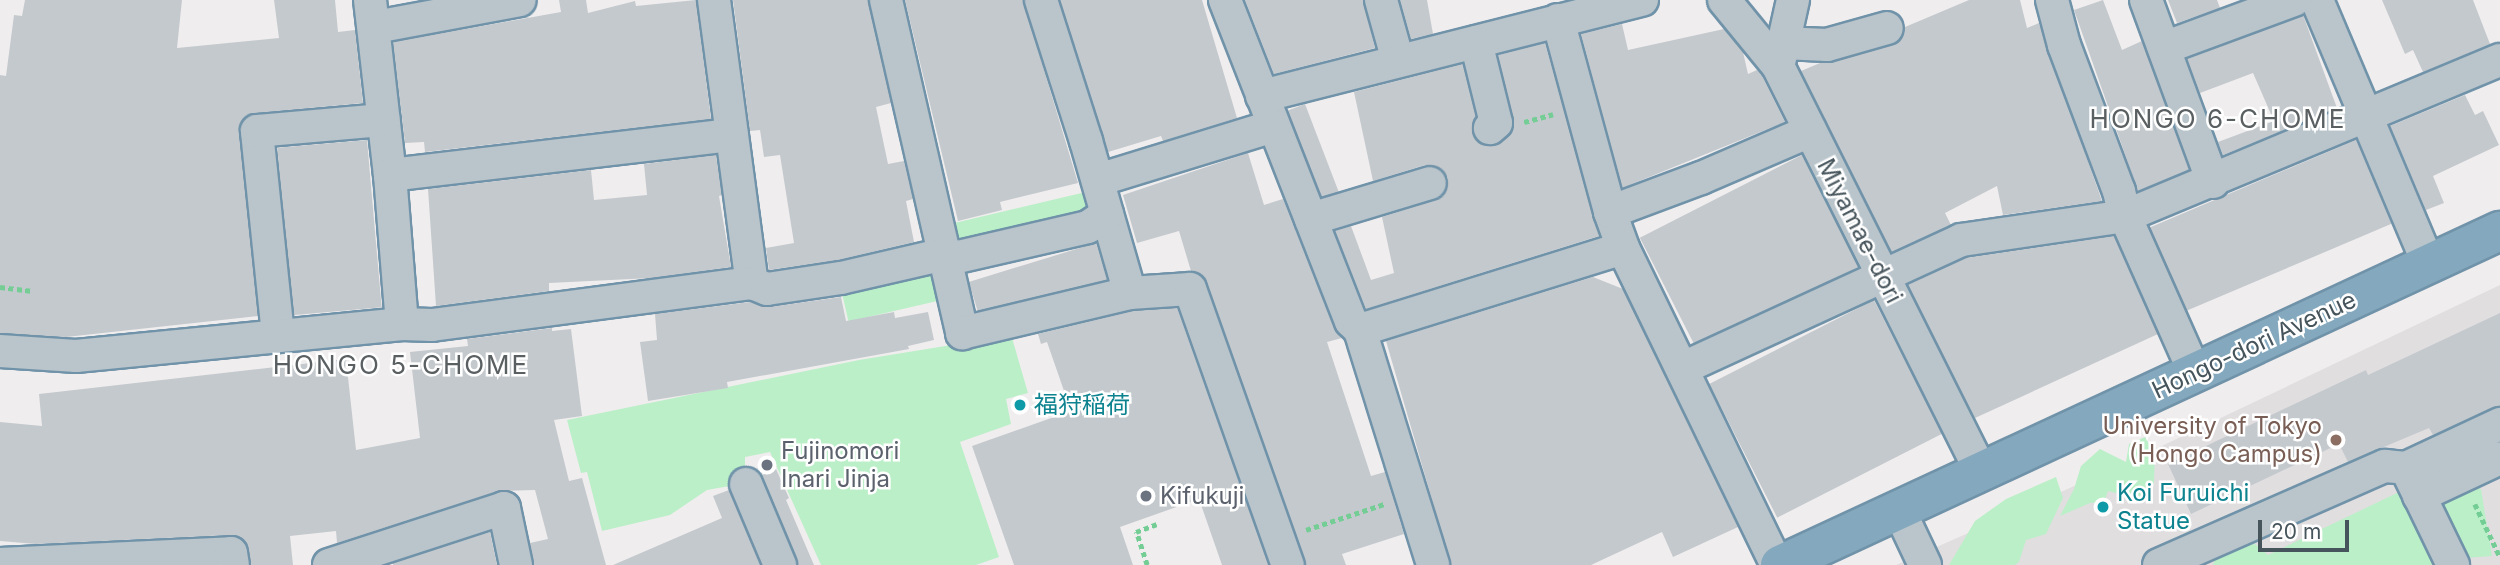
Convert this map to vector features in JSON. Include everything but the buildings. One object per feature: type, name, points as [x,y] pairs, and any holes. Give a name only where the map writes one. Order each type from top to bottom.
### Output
[{"type":"highway","name":"Hongo-dori Avenue","points":[[1778,565],[2500,231]]},
{"type":"street","points":[[402,324],[373,13],[520,0]]},
{"type":"street","points":[[714,0],[752,283]]},
{"type":"street","points":[[886,0],[962,334],[1130,293],[1190,289],[1283,552]]},
{"type":"street","points":[[1041,0],[1098,180],[1130,293]]},
{"type":"street","points":[[1225,0],[1351,321],[1360,330],[1433,565]]},
{"type":"street","points":[[1381,0],[1398,61]]},
{"type":"street","points":[[1262,96],[1642,0]]},
{"type":"street","name":"Miyamae-dori","points":[[1724,0],[1780,55],[1810,131],[1981,472]]},
{"type":"street","points":[[1793,0],[1780,55],[1887,28]]},
{"type":"street","points":[[2052,0],[2064,45],[2119,191],[2125,216],[2194,373]]},
{"type":"street","points":[[2146,0],[2213,181]]},
{"type":"street","points":[[2164,48],[2294,0]]},
{"type":"street","points":[[2317,0],[2429,265]]},
{"type":"street","points":[[1558,20],[1610,212],[1623,248],[1778,565]]},
{"type":"street","points":[[1476,42],[1493,125]]},
{"type":"street","points":[[1683,368],[1961,240],[2125,216],[2500,60]]},
{"type":"street","points":[[278,335],[257,131],[384,120]]},
{"type":"street","points":[[1098,180],[1273,126]]},
{"type":"street","points":[[1610,212],[1701,178],[1810,131]]},
{"type":"street","points":[[390,175],[732,135]]},
{"type":"street","points":[[1311,219],[1430,183]]},
{"type":"street","points":[[0,351],[76,356],[402,324],[432,325],[752,283],[767,289],[816,282],[945,254],[958,257],[1088,227],[1108,214]]},
{"type":"street","points":[[1360,330],[1623,248]]},
{"type":"street","points":[[2413,482],[2500,424]]},
{"type":"street","points":[[2413,482],[2461,476],[2500,458]]},
{"type":"street","points":[[2159,565],[2214,553],[2288,510],[2385,466],[2413,482],[2453,565]]},
{"type":"street","points":[[746,484],[780,565]]},
{"type":"street","points":[[329,565],[504,508],[516,565]]},
{"type":"street","points":[[1899,510],[1925,565]]},
{"type":"street","points":[[7,564],[231,554],[233,565]]},
{"type":"path","points":[[1493,125],[1521,122],[1581,107]]},
{"type":"path","points":[[0,287],[33,291]]},
{"type":"path","points":[[2461,476],[2500,557]]},
{"type":"path","points":[[1283,552],[1411,495]]},
{"type":"path","points":[[1147,565],[1136,532],[1157,524]]},
{"type":"shaded area","name":"University of Tokyo (Hongo Campus)","points":[[2500,285],[2500,565],[1896,565],[2126,463]]},
{"type":"green space","points":[[1090,191],[1092,200],[1081,220],[959,248],[946,225]]},
{"type":"green space","points":[[938,269],[945,299],[849,321],[842,291]]},
{"type":"green space","points":[[1010,331],[1028,393],[1006,399],[1011,424],[960,442],[999,557],[976,565],[821,565],[770,452],[745,457],[745,477],[735,485],[707,490],[670,515],[602,531],[587,472],[581,473],[567,420],[859,360],[964,343]]},
{"type":"green space","points":[[2145,437],[2155,453],[2154,483],[2142,500],[2108,491],[2104,502],[2090,503],[2060,516],[2074,489],[2081,466],[2100,449],[2126,462],[2129,444]]},
{"type":"green space","points":[[2437,474],[2481,489],[2492,556],[2439,560]]},
{"type":"green space","points":[[2056,477],[2063,498],[2046,534],[2026,540],[2019,562],[2015,565],[1949,565],[1975,521],[2006,499]]},
{"type":"green space","points":[[2401,491],[2437,565],[2213,565],[2218,550],[2255,544],[2268,555]]},
{"type":"place","name":"福狩稲荷","points":[[1020,405]]},
{"type":"place","name":"University of Tokyo (Hongo Campus)","points":[[2336,440]]},
{"type":"place","name":"Fujinomori Inari Jinja","points":[[767,465]]},
{"type":"place","name":"Kifukuji","points":[[1146,496]]},
{"type":"place","name":"Koi Furuichi Statue","points":[[2103,507]]},
{"type":"district","name":"HONGO 6-CHOME","points":[[2218,119]]},
{"type":"district","name":"HONGO 5-CHOME","points":[[401,365]]}]
